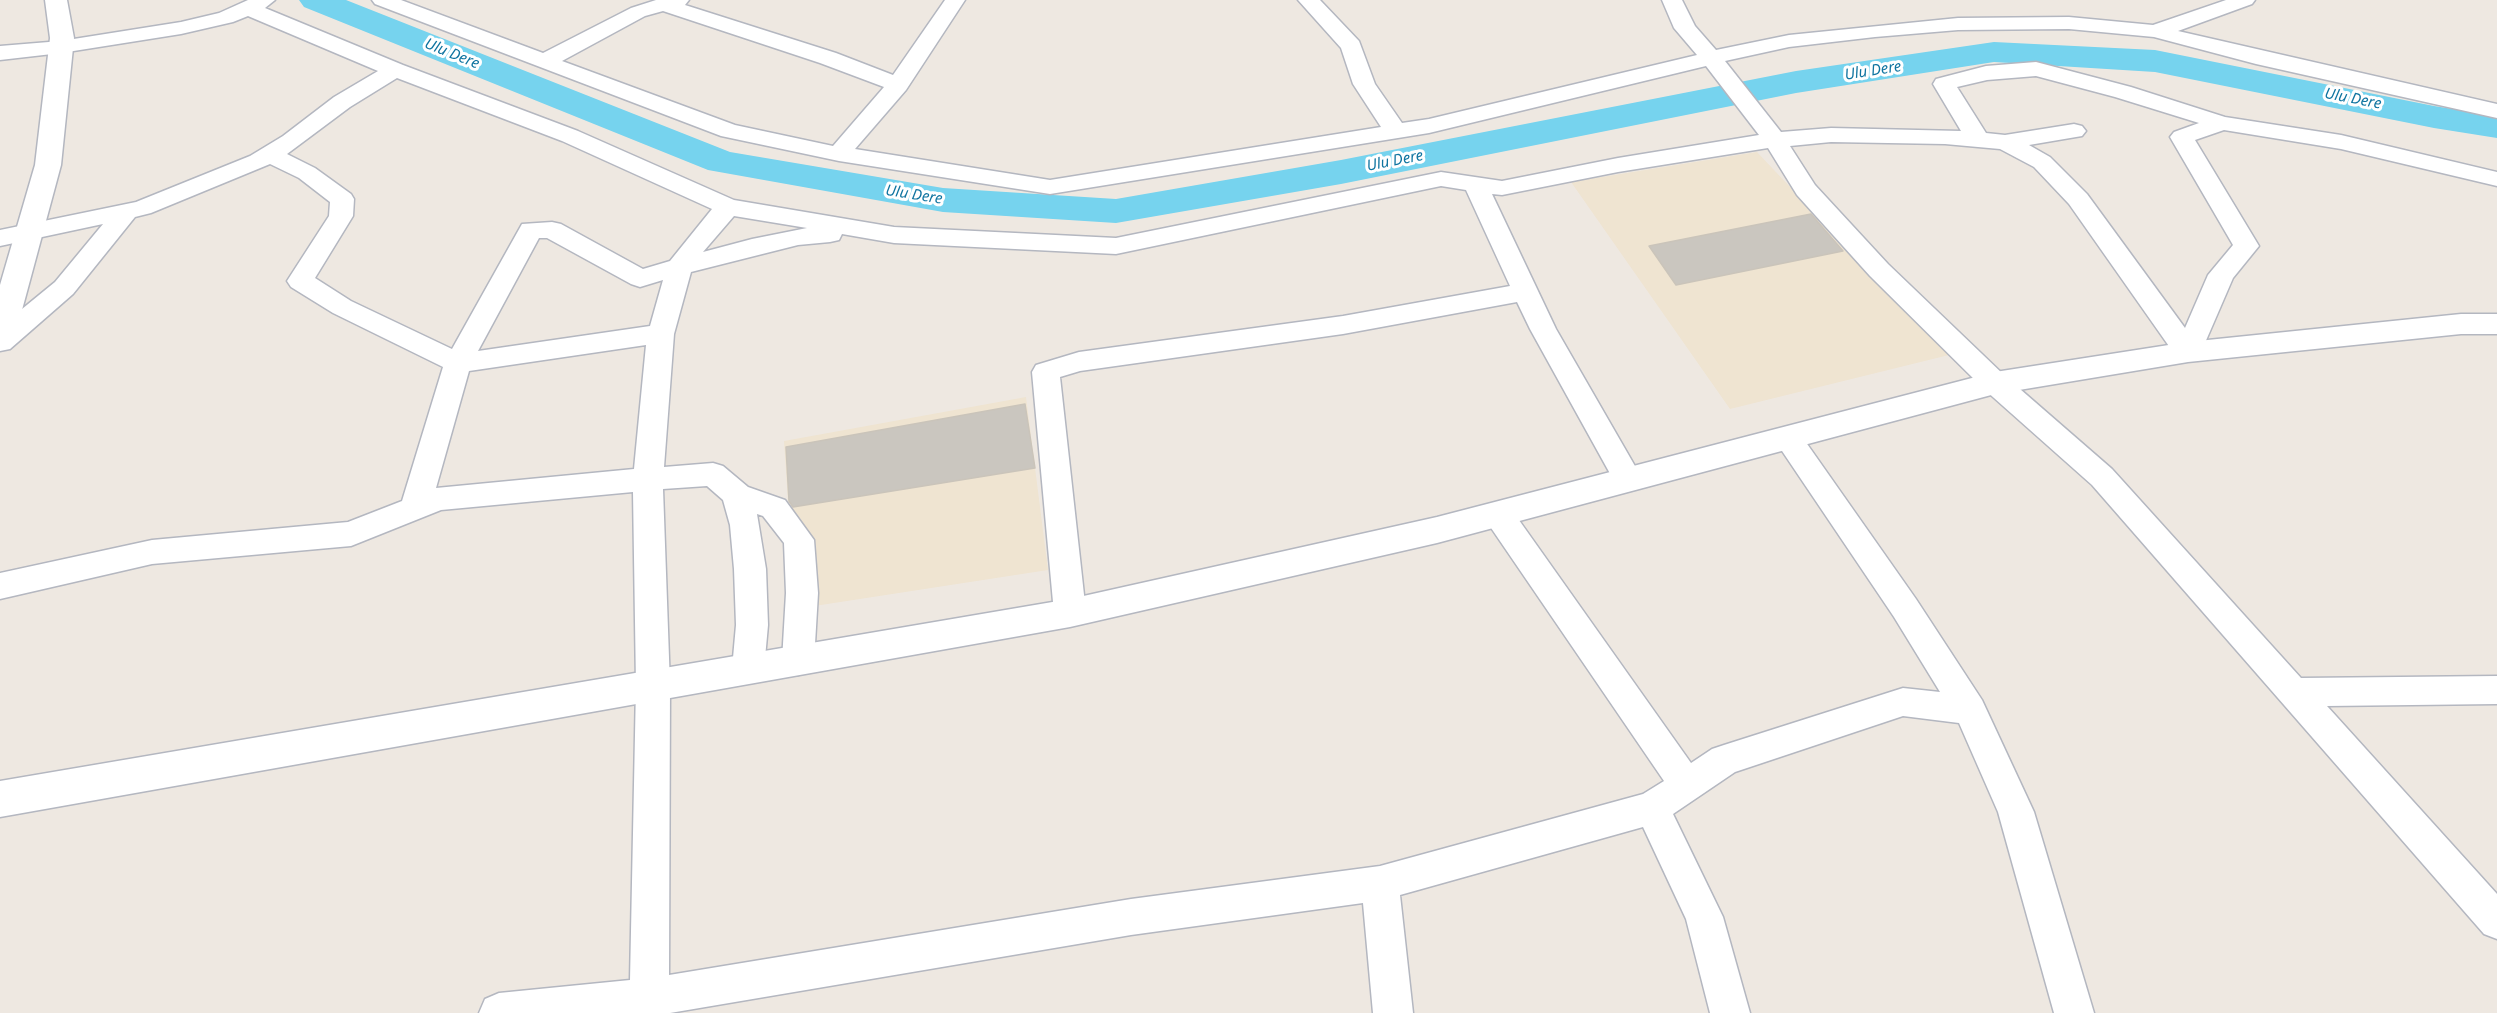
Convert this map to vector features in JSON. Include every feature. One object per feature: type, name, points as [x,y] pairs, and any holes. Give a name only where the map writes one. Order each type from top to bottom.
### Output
[{"type":"main road","points":[[0,336],[48,165],[62,38],[56,0]]},
{"type":"main road","points":[[0,799],[1070,613],[1498,514],[1995,383],[2188,352],[2461,324],[2497,324]]},
{"type":"street","points":[[382,0],[729,131],[839,154],[1050,187],[1429,126],[1717,67],[1789,41],[1958,24],[2069,23],[2154,32],[2497,111]]},
{"type":"street","points":[[839,154],[898,85],[955,0]]},
{"type":"street","points":[[1308,0],[1351,46],[1364,84],[1395,131]]},
{"type":"street","points":[[1672,0],[1685,28],[1775,140],[1806,190],[1879,270],[1995,383],[2102,477],[2497,921]]},
{"type":"street","points":[[2058,0],[2069,23]]},
{"type":"street","points":[[2154,32],[2245,0]]},
{"type":"street","points":[[545,61],[638,12],[671,2],[898,85]]},
{"type":"street","points":[[0,53],[61,47],[181,28],[226,18],[259,3],[394,70],[570,136],[728,207],[894,235],[1116,246],[1440,179],[1502,188],[1618,165],[1775,140],[1831,135],[1945,137],[2005,142],[2074,131]]},
{"type":"street","points":[[1978,140],[1944,84],[1986,73],[2036,69],[2123,92],[2222,123],[2341,142],[2497,179]]},
{"type":"street","points":[[0,238],[128,211],[258,161],[291,141],[342,102],[394,70]]},
{"type":"street","points":[[2188,352],[2221,274],[2246,246],[2182,137],[2222,123]]},
{"type":"street","points":[[2005,142],[2042,162],[2078,199],[2188,352]]},
{"type":"street","points":[[269,154],[307,173],[342,199],[341,216],[300,281],[342,307],[458,363],[661,334]]},
{"type":"street","points":[[1475,184],[1543,329],[1628,480]]},
{"type":"street","points":[[650,1005],[653,686],[648,479],[661,334],[684,258],[728,207]]},
{"type":"street","points":[[0,342],[64,288],[128,211]]},
{"type":"street","points":[[415,508],[458,363],[531,230],[552,230],[640,278],[798,237],[868,230]]},
{"type":"street","points":[[1070,613],[1046,372],[1079,363],[1343,325],[1526,292]]},
{"type":"street","points":[[1788,438],[1905,608],[1970,710],[2016,812],[2074,1013]]},
{"type":"street","points":[[0,586],[152,552],[351,534],[438,499],[713,474],[737,495],[774,508],[799,540],[802,593],[798,661]]},
{"type":"street","points":[[737,495],[746,525],[750,569],[752,625],[748,669]]},
{"type":"street","points":[[1498,514],[1687,784]]},
{"type":"street","points":[[2292,692],[2497,690]]},
{"type":"street","points":[[499,1013],[650,1005],[1131,917],[1380,883],[1652,808],[1724,760],[1903,702],[1970,710]]},
{"type":"street","points":[[1652,808],[1704,917],[1730,1013]]},
{"type":"street","points":[[1380,883],[1393,1013]]},
{"type":"shaded area","points":[[1757,152],[1949,355],[1730,409],[1571,182]]},
{"type":"shaded area","points":[[1026,397],[1048,570],[795,609],[784,441]]},
{"type":"building","points":[[1811,214],[1843,251],[1676,285],[1649,246]]},
{"type":"building","points":[[1025,404],[1035,468],[793,507],[789,501],[786,447]]},
{"type":"waterway","name":"Ulu Dere","points":[[316,0],[721,162],[943,200],[1116,211],[1341,172],[1796,82],[1994,52],[2155,61],[2434,117],[2497,127]]}]
